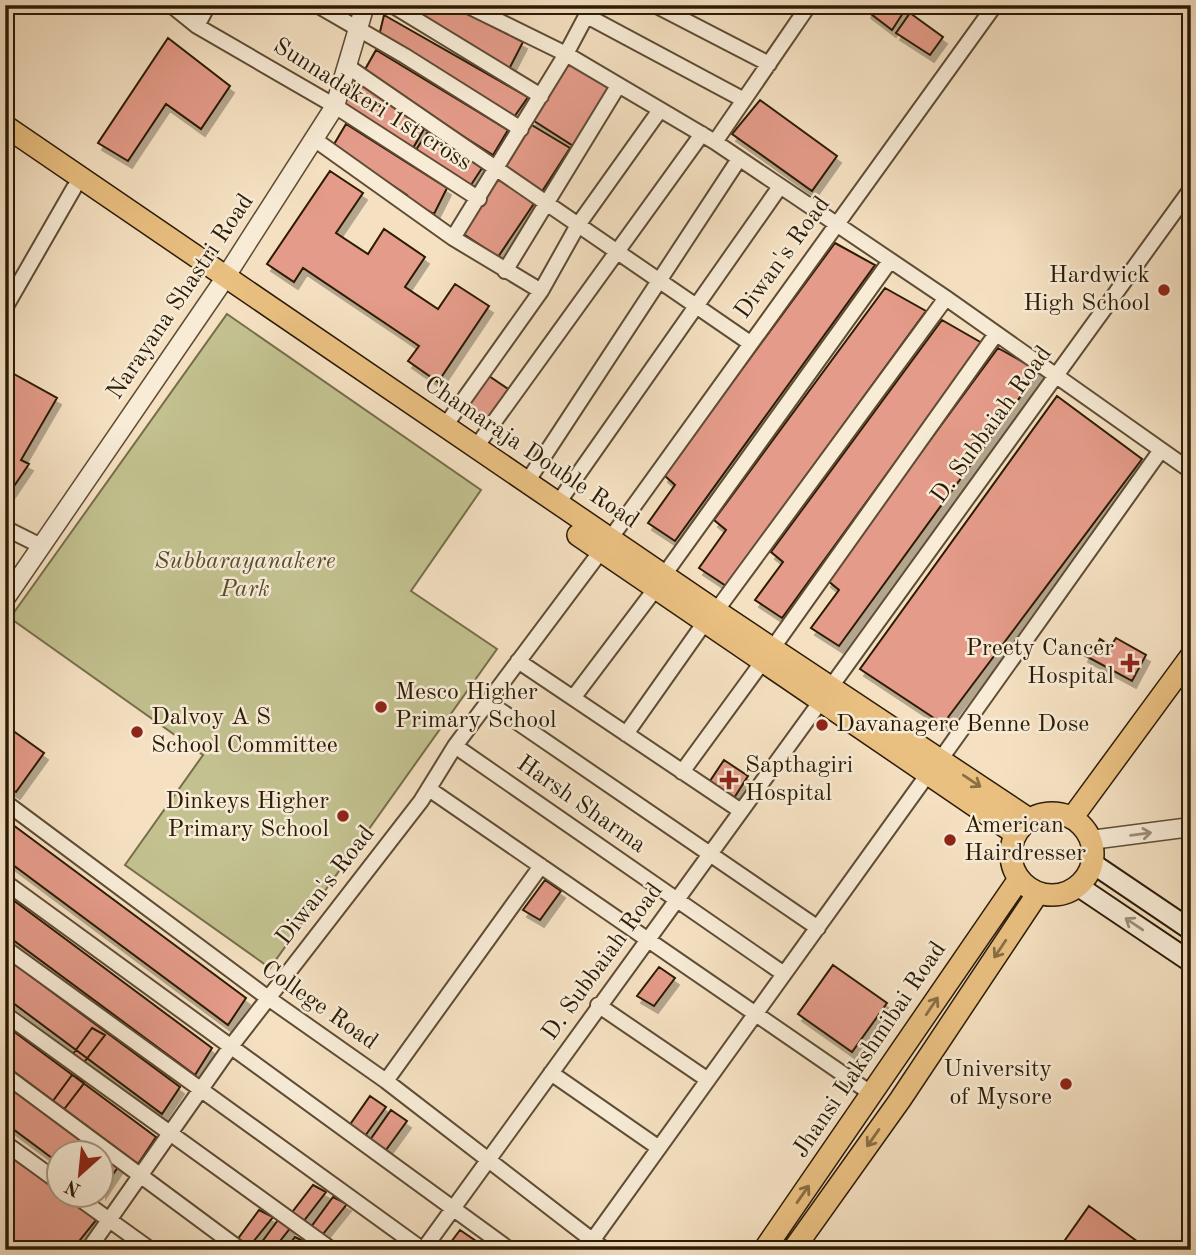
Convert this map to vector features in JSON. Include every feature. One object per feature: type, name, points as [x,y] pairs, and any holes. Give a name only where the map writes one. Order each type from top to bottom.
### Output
[{"type":"main road","name":"Chamaraja Double Road","points":[[5,126],[223,281],[606,545],[1022,827]]},
{"type":"main road","name":"Chamaraja Double Road","points":[[5,142],[445,426],[558,503],[606,545]]},
{"type":"main road","points":[[1072,818],[1191,656]]},
{"type":"main road","points":[[1050,813],[1072,818],[1091,840],[1092,863],[1087,876],[1078,886],[1052,895],[1038,893],[1019,879],[1010,856],[1022,827],[1050,813]]},
{"type":"main road","points":[[1092,863],[1191,930]]},
{"type":"main road","name":"Jhansi Lakshmibai Road","points":[[764,1250],[1019,879]]},
{"type":"main road","points":[[1078,886],[1191,962]]},
{"type":"main road","name":"Jhansi Lakshmibai Road","points":[[793,1250],[900,1100],[1038,893]]},
{"type":"street","name":"Sunnadakeri 1st cross","points":[[171,5],[197,26],[335,106],[480,199]]},
{"type":"street","points":[[197,26],[208,5]]},
{"type":"street","points":[[317,5],[521,129]]},
{"type":"street","name":"Narayana Shastri Road","points":[[5,599],[223,281],[335,106],[365,5]]},
{"type":"street","points":[[392,5],[541,96]]},
{"type":"street","points":[[466,5],[566,54],[715,142],[946,299],[1191,471]]},
{"type":"street","points":[[655,5],[769,64]]},
{"type":"street","points":[[715,142],[809,5]]},
{"type":"street","name":"Diwan's Road","points":[[88,1250],[232,1045],[429,789],[455,746],[606,545],[995,5]]},
{"type":"street","points":[[453,237],[480,199],[590,10],[744,100]]},
{"type":"street","points":[[347,66],[750,343]]},
{"type":"street","points":[[505,271],[618,86]]},
{"type":"street","points":[[445,426],[541,291],[578,225],[660,110]]},
{"type":"street","points":[[475,447],[702,134]]},
{"type":"street","points":[[314,139],[453,237],[541,291]]},
{"type":"street","points":[[527,482],[739,159]]},
{"type":"street","points":[[5,308],[74,188]]},
{"type":"street","points":[[558,503],[779,188]]},
{"type":"street","name":"D. Subbaiah Road","points":[[423,1250],[598,1005],[650,941],[677,899],[1191,189]]},
{"type":"street","points":[[573,698],[890,261]]},
{"type":"street","points":[[626,734],[946,299]]},
{"type":"street","points":[[682,772],[996,334]]},
{"type":"street","points":[[592,1241],[1161,450]]},
{"type":"street","points":[[5,528],[41,546]]},
{"type":"street","points":[[518,661],[741,811]]},
{"type":"street","points":[[488,702],[818,928]]},
{"type":"street","name":"Harsh Sharma","points":[[455,746],[785,974]]},
{"type":"street","points":[[429,789],[872,1094]]},
{"type":"street","name":"College Road","points":[[5,802],[268,998],[386,1081],[605,1250]]},
{"type":"street","points":[[1091,840],[1191,827]]},
{"type":"street","points":[[386,1081],[541,866]]},
{"type":"street","points":[[5,882],[510,1250]]},
{"type":"street","points":[[5,948],[423,1250]]},
{"type":"street","points":[[598,1005],[708,1080]]},
{"type":"street","points":[[5,1014],[332,1250]]},
{"type":"street","points":[[551,1073],[659,1148]]},
{"type":"street","points":[[5,1075],[241,1250]]},
{"type":"street","points":[[5,1143],[46,1173]]},
{"type":"street","points":[[96,1210],[151,1250]]},
{"type":"green space","name":"Subbarayanakere Park","points":[[227,314],[481,490],[411,591],[497,649],[270,968],[125,865],[203,755],[10,618]]},
{"type":"building","points":[[398,5],[451,5],[523,42],[508,71]]},
{"type":"building","points":[[871,5],[899,5],[905,10],[892,30],[867,11]]},
{"type":"building","points":[[910,13],[943,37],[930,55],[896,33]]},
{"type":"building","points":[[384,15],[528,97],[512,120],[379,36]]},
{"type":"building","points":[[168,38],[230,86],[201,129],[166,104],[128,161],[98,143]]},
{"type":"building","points":[[376,50],[508,130],[493,155],[363,73]]},
{"type":"building","points":[[568,60],[612,88],[575,147],[531,119]]},
{"type":"building","points":[[357,82],[427,124],[413,148],[343,106]]},
{"type":"building","points":[[760,100],[837,156],[812,191],[732,134]]},
{"type":"building","points":[[346,124],[447,188],[434,214],[405,199],[407,195],[333,146]]},
{"type":"building","points":[[530,124],[570,148],[541,193],[502,168]]},
{"type":"building","points":[[429,130],[484,165],[469,188],[414,153]]},
{"type":"building","points":[[330,171],[363,193],[336,233],[368,254],[384,229],[425,257],[405,287],[438,309],[455,284],[489,306],[438,382],[408,361],[419,346],[303,268],[294,282],[267,264]]},
{"type":"building","points":[[499,178],[535,202],[498,257],[462,233]]},
{"type":"building","points":[[835,243],[875,265],[675,541],[648,523],[675,485],[664,475]]},
{"type":"building","points":[[885,288],[926,311],[726,586],[699,568],[726,530],[714,520]]},
{"type":"building","points":[[942,320],[982,343],[782,618],[755,600],[783,562],[771,552]]},
{"type":"building","points":[[998,348],[1039,371],[839,646],[811,628],[839,590],[827,580]]},
{"type":"building","points":[[5,369],[57,398],[21,460],[29,464],[6,498]]},
{"type":"building","points":[[486,374],[511,391],[490,422],[464,404]]},
{"type":"building","points":[[1057,396],[1142,459],[943,724],[860,669]]},
{"type":"building","points":[[1116,638],[1146,655],[1132,681],[1084,655],[1089,644],[1096,647],[1100,639],[1111,646]]},
{"type":"building","points":[[5,725],[44,753],[16,792],[5,785]]},
{"type":"building","points":[[724,760],[748,776],[734,798],[710,781]]},
{"type":"building","points":[[5,819],[246,998],[228,1025],[5,859]]},
{"type":"building","points":[[545,880],[561,891],[540,920],[523,910]]},
{"type":"building","points":[[5,894],[212,1048],[195,1075],[5,934]]},
{"type":"building","points":[[5,957],[180,1087],[162,1114],[5,997]]},
{"type":"building","points":[[833,965],[887,1003],[852,1052],[798,1014]]},
{"type":"building","points":[[659,967],[675,978],[654,1006],[637,996]]},
{"type":"building","points":[[5,1025],[156,1137],[138,1164],[116,1148],[116,1140],[106,1140],[5,1065]]},
{"type":"building","points":[[92,1028],[105,1035],[82,1065],[70,1058]]},
{"type":"building","points":[[72,1075],[85,1082],[62,1112],[50,1105]]},
{"type":"building","points":[[5,1083],[81,1140],[46,1140],[46,1154],[5,1123]]},
{"type":"building","points":[[370,1096],[386,1107],[365,1136],[349,1126]]},
{"type":"building","points":[[391,1110],[407,1121],[386,1150],[370,1140]]},
{"type":"building","points":[[5,1153],[46,1182],[46,1210],[84,1210],[97,1219],[72,1250],[5,1250]]},
{"type":"building","points":[[313,1185],[326,1192],[303,1222],[290,1215]]},
{"type":"building","points":[[333,1197],[347,1204],[323,1234],[311,1227]]},
{"type":"building","points":[[1089,1206],[1149,1250],[1077,1250],[1065,1240]]},
{"type":"building","points":[[259,1210],[273,1217],[249,1247],[237,1240]]},
{"type":"building","points":[[278,1220],[291,1227],[273,1250],[256,1250]]},
{"type":"building","points":[[460,1230],[476,1241],[469,1250],[445,1250]]},
{"type":"building","points":[[295,1237],[309,1244],[304,1250],[285,1250]]},
{"type":"place","name":"Hardwick High School","points":[[1164,290]]},
{"type":"place","name":"Preety Cancer Hospital","points":[[1130,663]]},
{"type":"place","name":"Mesco Higher Primary School","points":[[381,707]]},
{"type":"place","name":"Davanagere Benne Dose","points":[[822,725]]},
{"type":"place","name":"Dalvoy A S School Committee","points":[[137,732]]},
{"type":"place","name":"Sapthagiri Hospital","points":[[729,780]]},
{"type":"place","name":"Dinkeys Higher Primary School","points":[[343,816]]},
{"type":"place","name":"American Hairdresser","points":[[950,840]]},
{"type":"place","name":"University of Mysore","points":[[1066,1084]]}]
